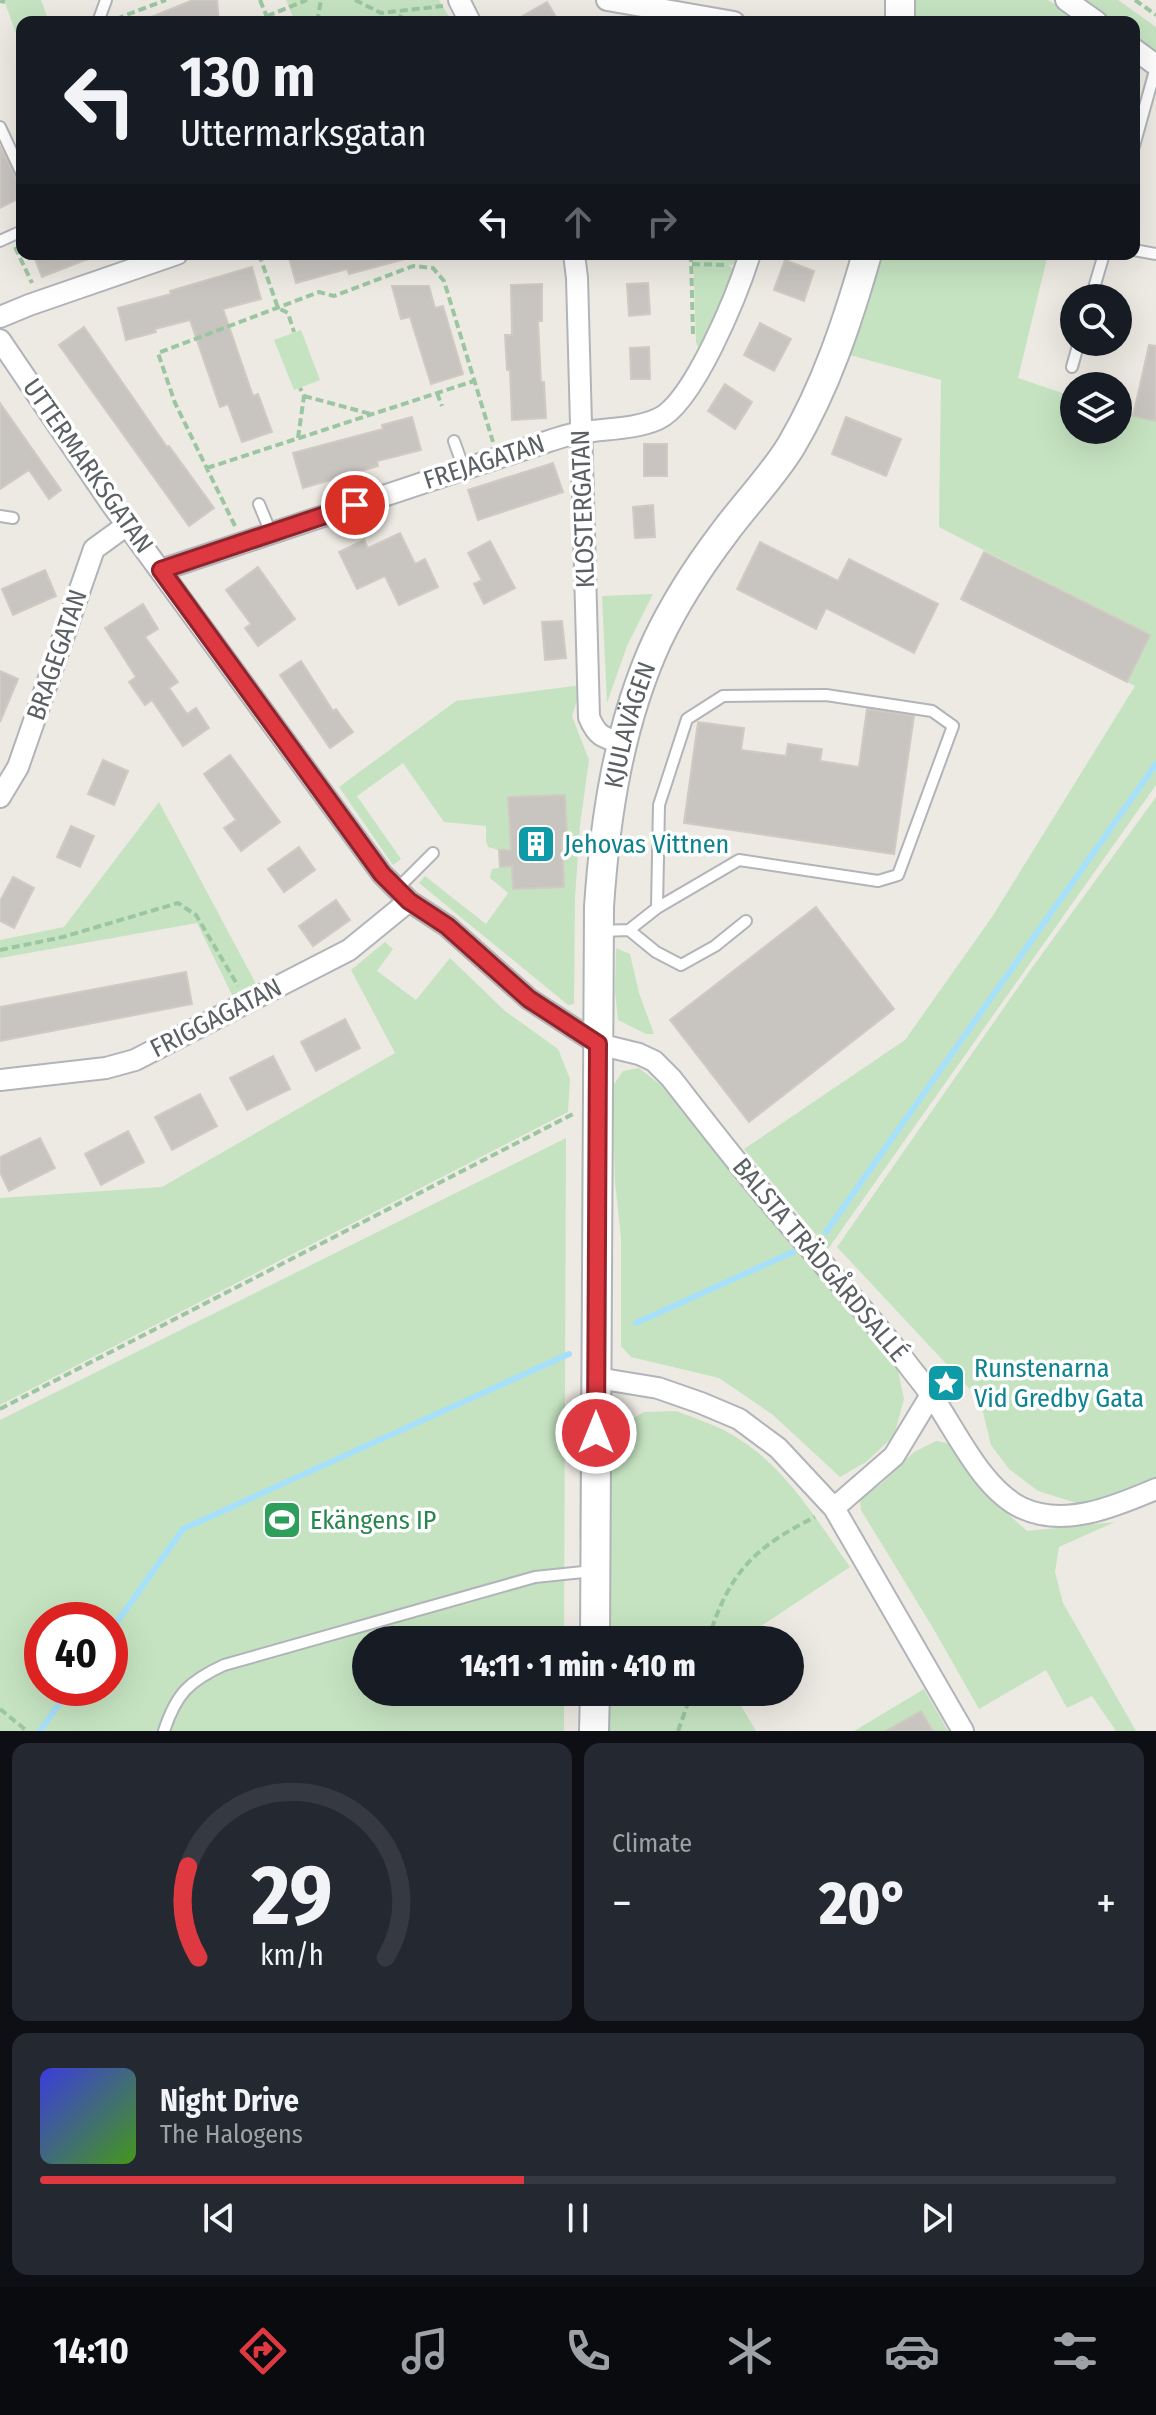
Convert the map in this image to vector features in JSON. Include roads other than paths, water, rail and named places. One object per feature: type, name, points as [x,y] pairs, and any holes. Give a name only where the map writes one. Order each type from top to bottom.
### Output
[{"type":"street","points":[[607,0],[699,16]]},
{"type":"street","points":[[1066,0],[1089,16]]},
{"type":"street","points":[[1140,54],[1156,66]]},
{"type":"street","points":[[0,317],[160,260]]},
{"type":"street","name":"KLOSTERGATAN","points":[[575,260],[589,717],[594,730],[602,737],[623,743]]},
{"type":"street","name":"KJULAVÄGEN","points":[[595,1626],[599,931],[603,844],[634,701],[658,640],[689,583],[791,445],[820,389],[850,313],[865,260]]},
{"type":"street","name":"FREJAGATAN","points":[[161,570],[580,432],[600,432],[666,415],[677,405],[721,328],[747,263]]},
{"type":"street","name":"UTTERMARKSGATAN","points":[[0,340],[127,525],[382,874],[403,895],[447,926],[529,999],[598,1044]]},
{"type":"street","name":"BRAGEGATAN","points":[[0,797],[18,767],[94,549],[127,525]]},
{"type":"street","name":"FRIGGAGATAN","points":[[0,1080],[122,1065],[349,950],[403,895]]},
{"type":"street","name":"BALSTA TRÄDGÅRDSALLÉ","points":[[598,1044],[639,1054],[654,1061],[671,1078],[777,1211],[895,1349],[931,1395],[980,1470],[1002,1496],[1023,1509],[1065,1517],[1085,1514],[1156,1489]]},
{"type":"street","points":[[597,1378],[658,1388],[701,1403],[739,1419],[778,1448],[834,1508],[963,1731]]},
{"type":"street","points":[[834,1508],[894,1456],[931,1395]]},
{"type":"street","points":[[594,1731],[595,1706]]},
{"type":"lane","points":[[1140,124],[1156,66]]},
{"type":"lane","points":[[0,127],[16,161]]},
{"type":"lane","points":[[1095,284],[1102,260]]},
{"type":"lane","points":[[1072,367],[1075,356]]},
{"type":"lane","points":[[454,441],[464,469]]},
{"type":"lane","points":[[259,504],[271,533]]},
{"type":"lane","points":[[0,516],[13,518]]},
{"type":"lane","points":[[599,931],[629,930],[657,908],[739,860],[878,881],[898,875],[953,726],[932,711],[826,695],[723,696],[687,719],[659,805],[657,908]]},
{"type":"lane","points":[[403,895],[433,853]]},
{"type":"lane","points":[[629,930],[656,952],[681,965],[715,946],[746,921]]},
{"type":"lane","points":[[164,1731],[172,1709],[184,1691],[202,1676],[224,1665],[535,1577],[595,1571]]},
{"type":"waterway","points":[[826,1232],[1156,764]]},
{"type":"waterway","points":[[636,1323],[793,1252]]},
{"type":"waterway","points":[[128,1607],[183,1529],[569,1354]]},
{"type":"waterway","points":[[40,1731],[57,1706]]},
{"type":"place","name":"Jehovas Vittnen","points":[[536,844]]},
{"type":"place","name":"Runstenarna Vid Gredby Gata","points":[[946,1383]]},
{"type":"place","name":"Ekängens IP","points":[[282,1520]]}]
